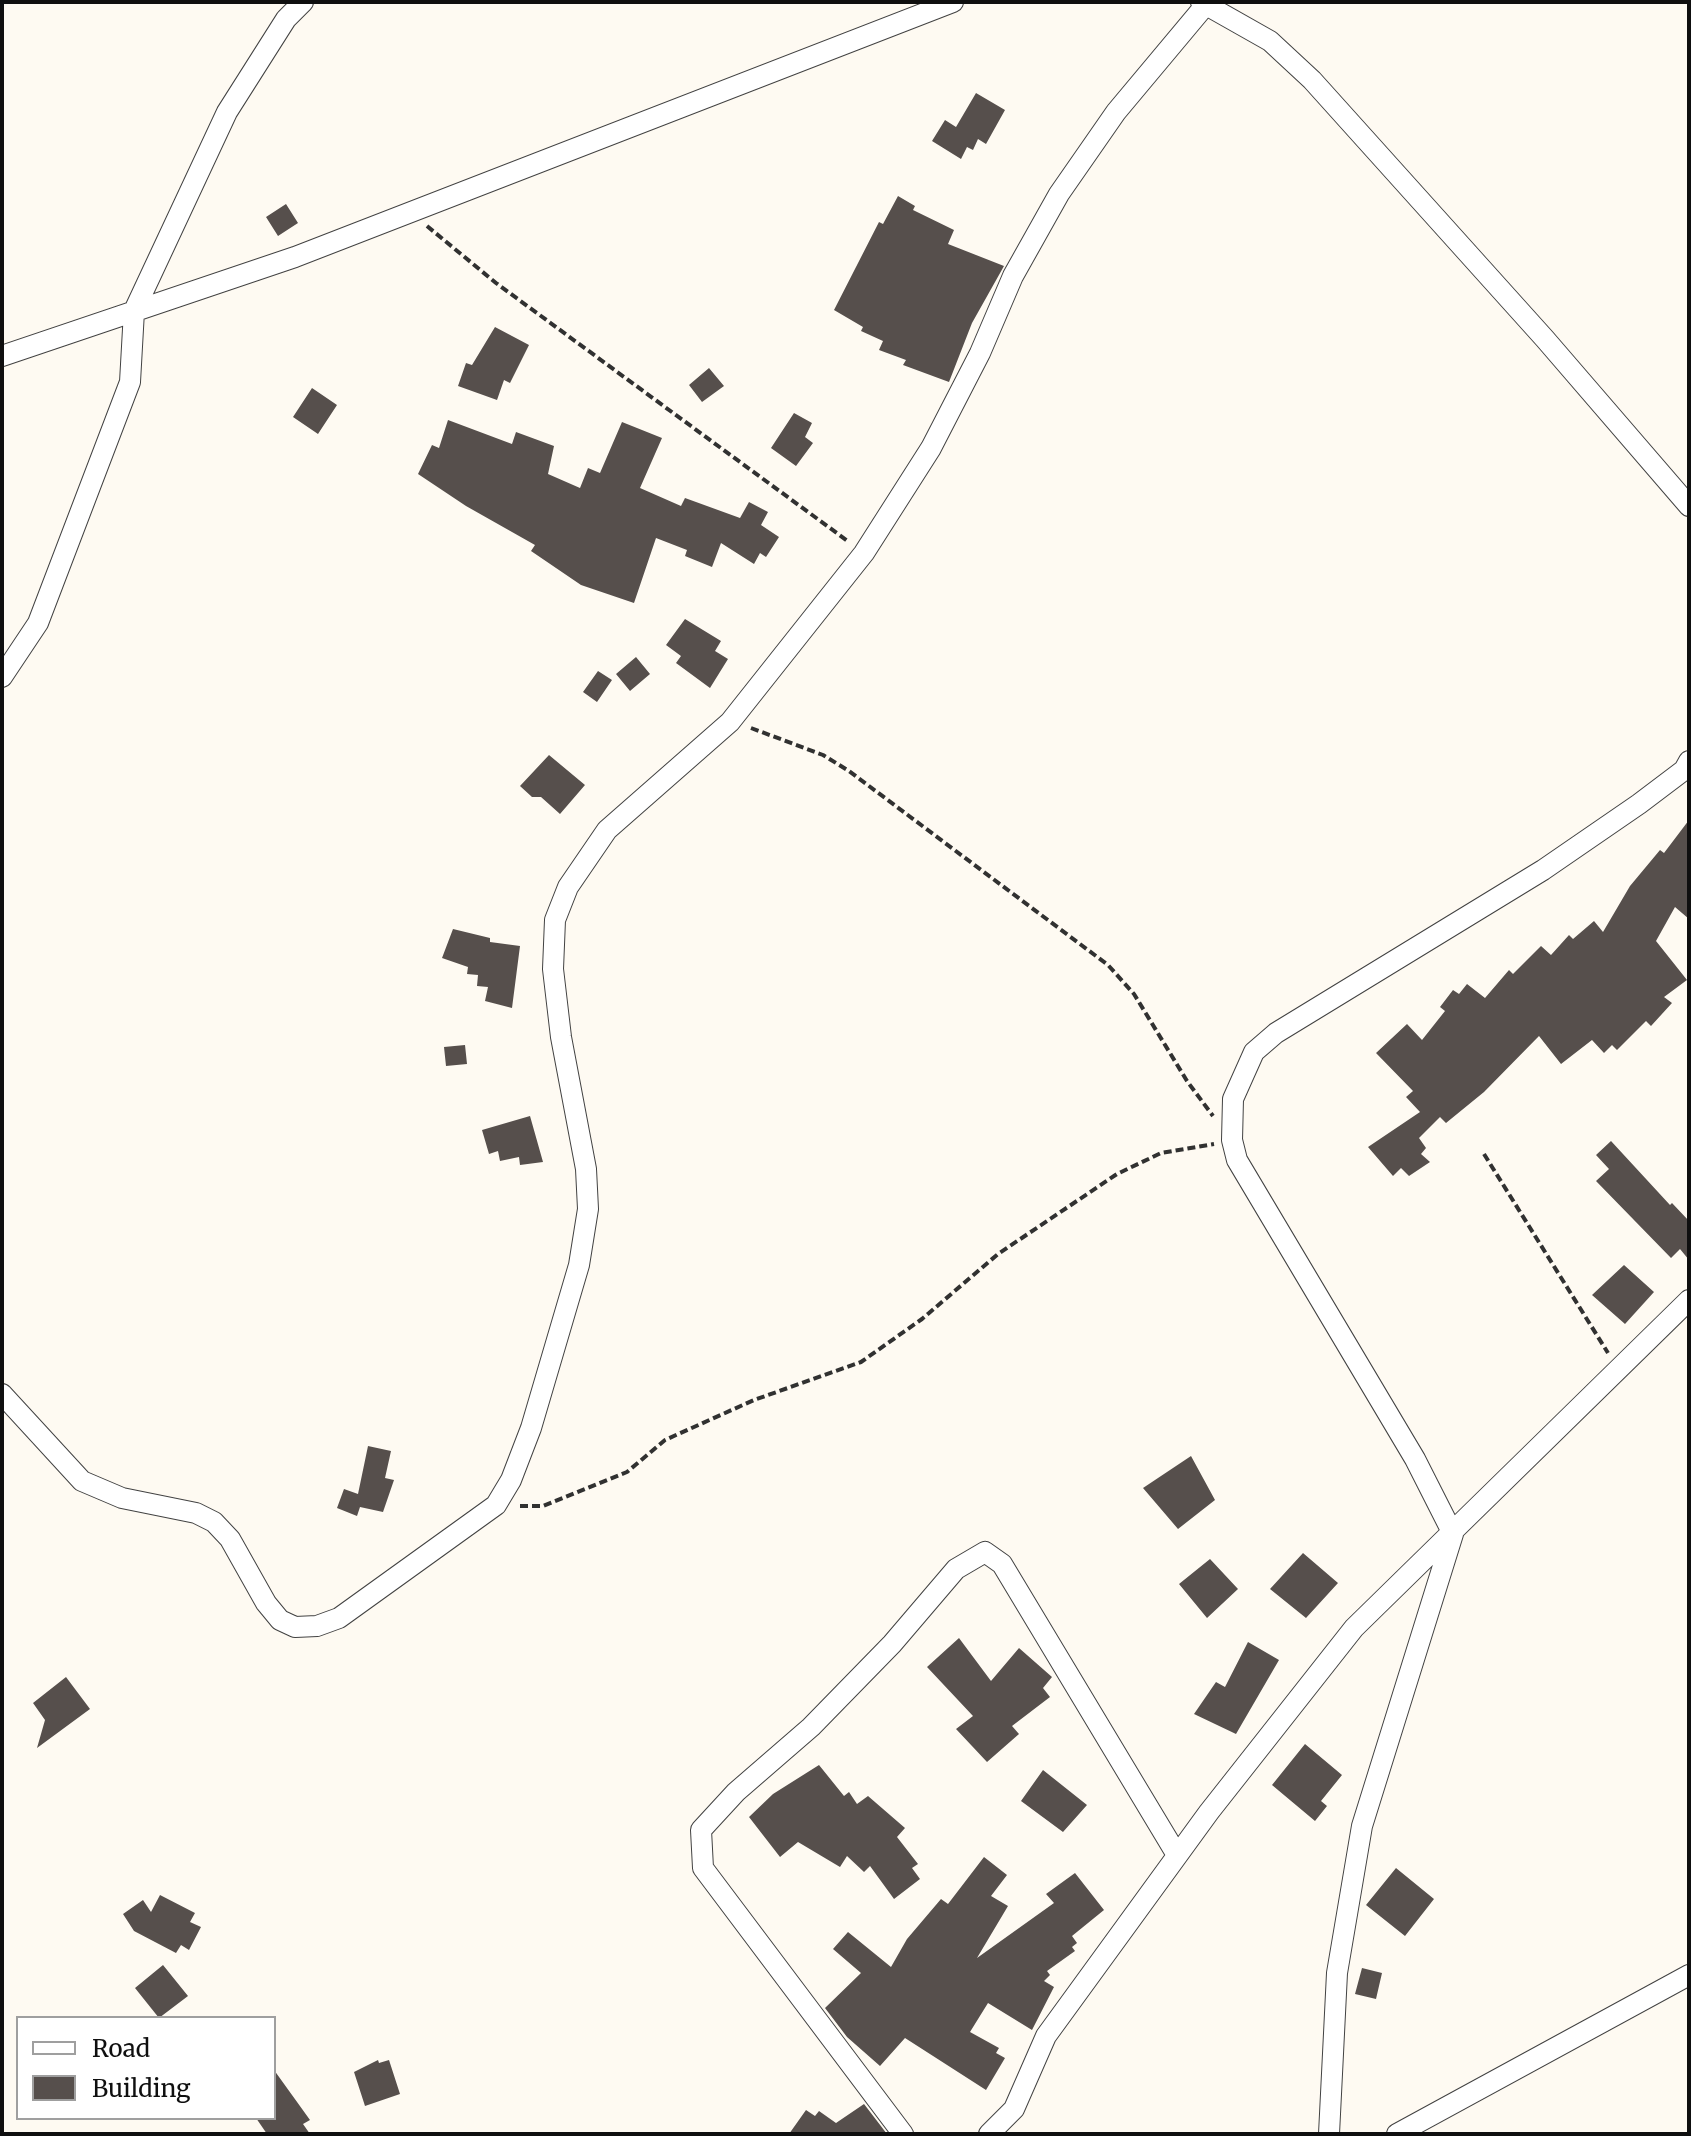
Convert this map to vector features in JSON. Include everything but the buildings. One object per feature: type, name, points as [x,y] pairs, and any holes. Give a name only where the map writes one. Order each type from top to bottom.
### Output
[{"type":"street","points":[[2,677],[38,623],[130,382],[134,311],[227,112],[286,19],[303,2]]},
{"type":"street","points":[[2,356],[295,257],[953,2]]},
{"type":"street","points":[[2,1394],[82,1481],[122,1498],[196,1513],[214,1522],[230,1539],[266,1603],[280,1620],[295,1627],[317,1626],[339,1618],[496,1505],[511,1480],[531,1428],[579,1265],[588,1209],[586,1169],[561,1037],[553,969],[555,920],[568,887],[607,830],[730,722],[864,553],[931,448],[980,353],[1013,276],[1059,194],[1116,112],[1205,3],[1270,41],[1312,80],[1545,339],[1689,506]]},
{"type":"street","points":[[1329,2134],[1337,1973],[1356,1854],[1388,1736],[1453,1534],[1415,1459],[1237,1160],[1232,1140],[1233,1099],[1242,1071],[1254,1052],[1276,1033],[1543,870],[1687,768]]},
{"type":"street","points":[[989,2134],[1014,2109],[1046,2036],[1177,1855],[1354,1628],[1689,1300]]},
{"type":"street","points":[[903,2134],[703,1868],[701,1830],[892,1644],[956,1569],[985,1552],[1002,1564],[1177,1855]]},
{"type":"street","points":[[1397,2134],[1689,1975]]},
{"type":"path","points":[[410,212],[458,254],[864,553]]},
{"type":"path","points":[[496,1505],[543,1506],[627,1472],[665,1440],[754,1400],[861,1362],[922,1319],[998,1254],[1117,1174],[1161,1153],[1232,1140],[1187,1081],[1134,994],[1108,965],[849,771],[781,737],[730,722]]},
{"type":"path","points":[[1484,1154],[1617,1369]]}]
